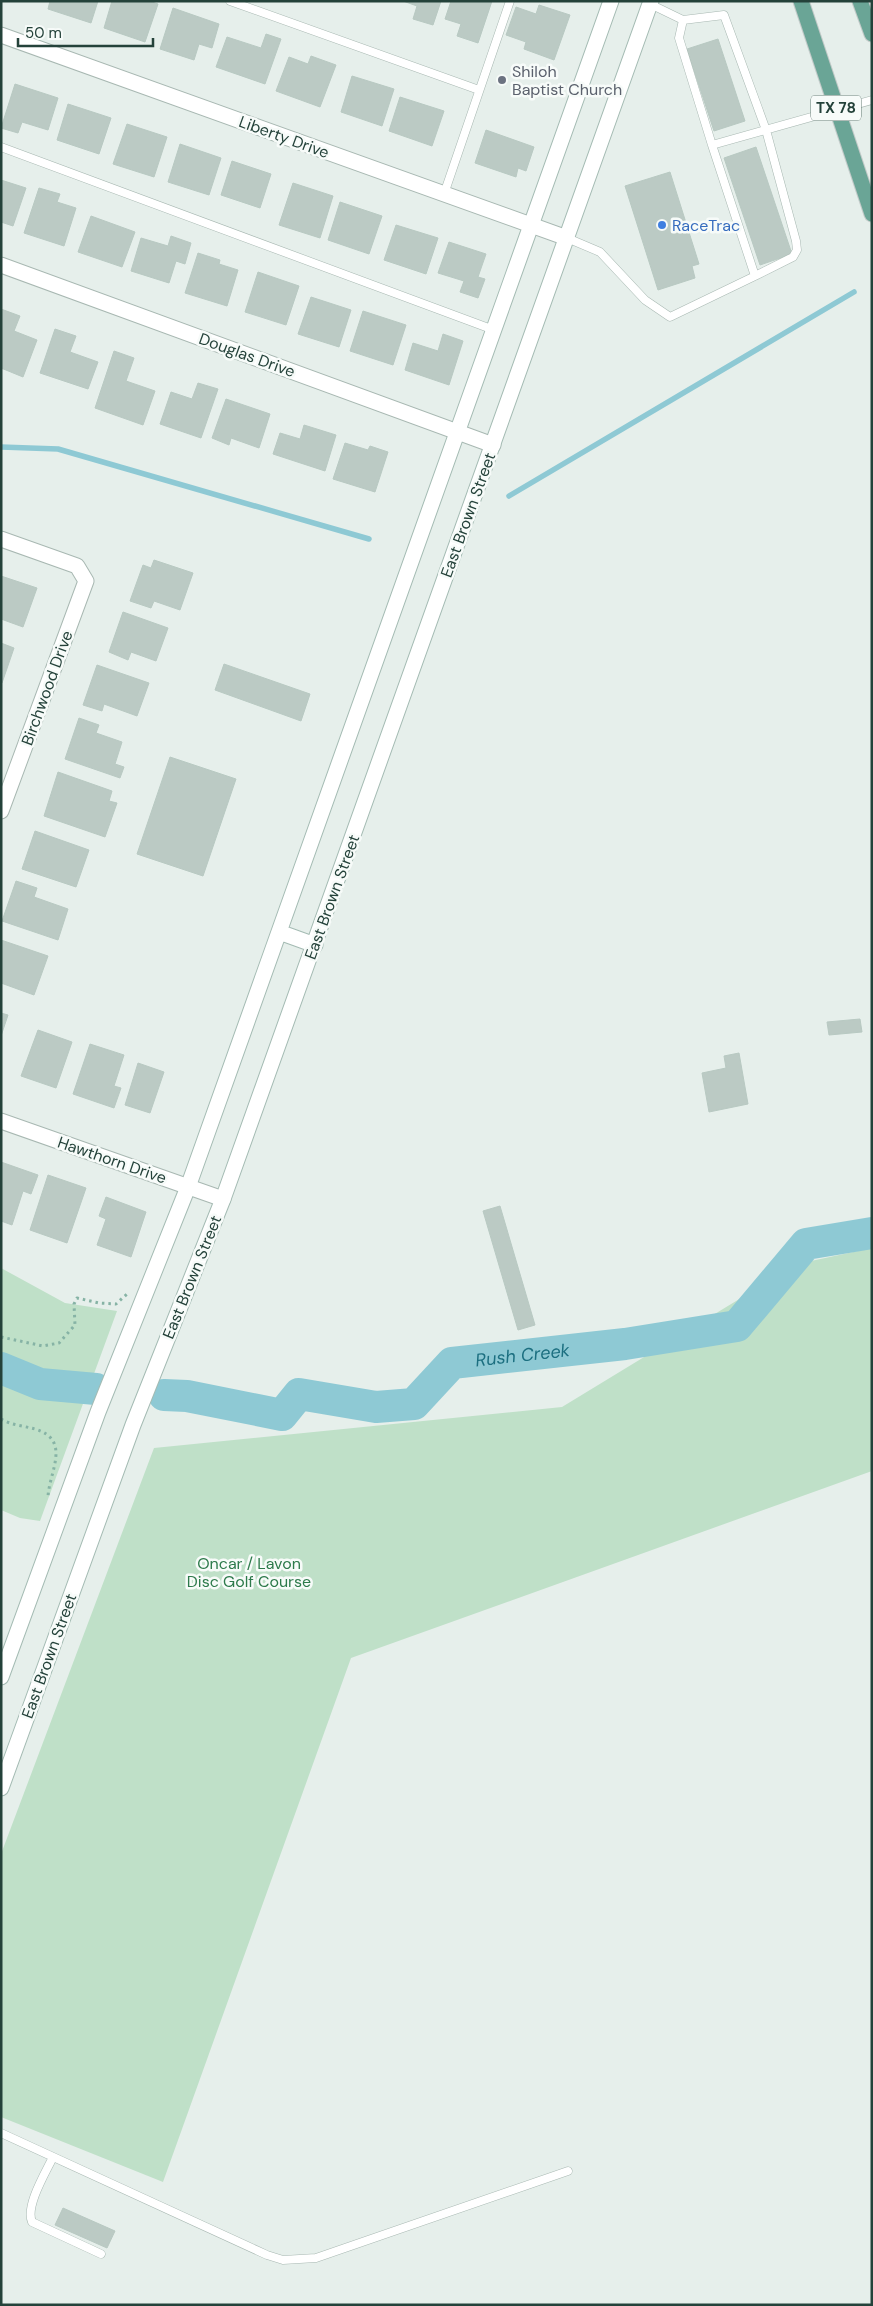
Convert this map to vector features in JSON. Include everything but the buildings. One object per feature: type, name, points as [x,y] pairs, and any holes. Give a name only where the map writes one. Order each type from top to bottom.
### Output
[{"type":"main road","points":[[1,1677],[98,1412],[188,1187],[611,1]]},
{"type":"main road","name":"TX 78","points":[[801,1],[872,214]]},
{"type":"main road","points":[[860,1],[872,34]]},
{"type":"main road","name":"East Brown Street","points":[[1,1788],[130,1435],[223,1199],[568,238],[648,2]]},
{"type":"main road","name":"Liberty Drive","points":[[1,35],[568,238]]},
{"type":"main road","name":"Douglas Drive","points":[[1,265],[493,445]]},
{"type":"main road","name":"Birchwood Drive","points":[[1,540],[77,566],[86,580],[1,811]]},
{"type":"main road","points":[[279,932],[315,945]]},
{"type":"main road","name":"Hawthorn Drive","points":[[1,1121],[223,1199]]},
{"type":"lane","points":[[230,1],[479,90]]},
{"type":"lane","points":[[444,194],[510,1]]},
{"type":"lane","points":[[568,238],[600,252],[645,300],[670,317],[793,257],[797,250],[766,130],[724,15],[683,20],[648,2]]},
{"type":"lane","points":[[683,20],[679,38],[755,276]]},
{"type":"lane","points":[[712,145],[872,100]]},
{"type":"lane","points":[[1,147],[494,330]]},
{"type":"lane","points":[[1,2133],[267,2256],[283,2260],[316,2258],[568,2170]]},
{"type":"lane","points":[[53,2157],[30,2210],[32,2222],[101,2254]]},
{"type":"path","points":[[1,1336],[43,1346],[59,1343],[75,1325],[74,1304],[77,1298],[99,1303],[116,1304],[130,1291]]},
{"type":"path","points":[[1,1419],[46,1432],[52,1437],[56,1461],[48,1497],[63,1508]]},
{"type":"green space","name":"Oncar / Lavon Disc Golf Course","points":[[872,1248],[872,1471],[351,1658],[163,2182],[1,2117],[1,1854],[154,1448],[562,1407],[797,1264]]},
{"type":"green space","points":[[1,1268],[65,1303],[117,1311],[40,1521],[20,1518],[1,1510]]},
{"type":"waterway","points":[[509,496],[854,292]]},
{"type":"waterway","points":[[1,447],[58,449],[369,539]]},
{"type":"waterway","name":"Rush Creek","points":[[164,1395],[187,1396],[282,1415],[299,1394],[376,1407],[414,1404],[452,1363],[625,1344],[737,1326],[806,1244],[872,1233]]},
{"type":"waterway","name":"Rush Creek","points":[[1,1368],[40,1384],[96,1389]]},
{"type":"place","name":"Shiloh Baptist Church","points":[[502,80]]},
{"type":"place","name":"RaceTrac","points":[[662,225]]}]
